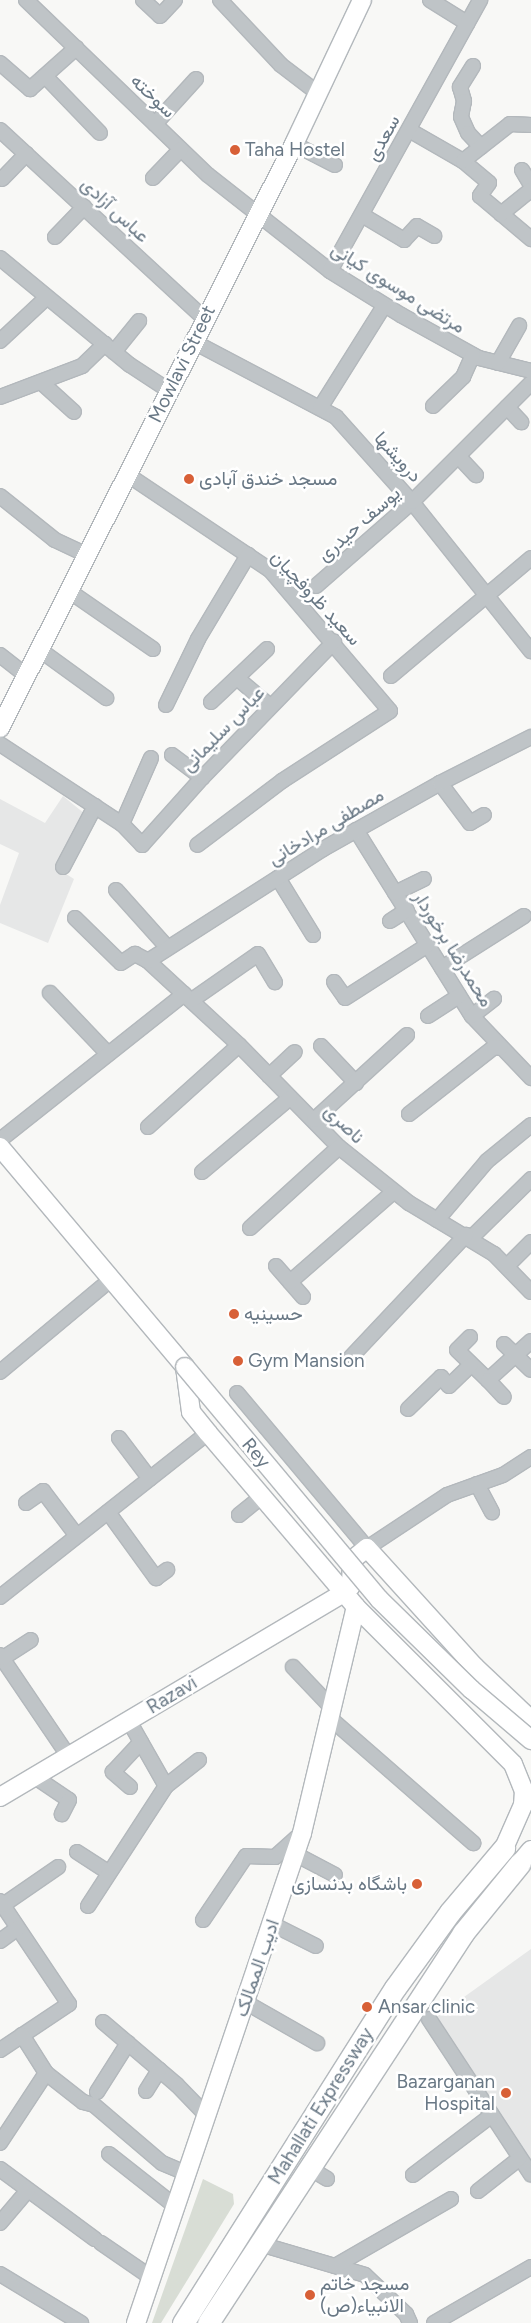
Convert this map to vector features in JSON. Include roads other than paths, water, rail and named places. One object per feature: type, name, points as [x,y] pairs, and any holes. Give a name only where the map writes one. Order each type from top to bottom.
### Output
[{"type":"highway","name":"Mahallati Expressway","points":[[183,2323],[369,2029],[450,1912],[504,1848]]},
{"type":"highway","name":"Mahallati Expressway","points":[[208,2323],[260,2244],[318,2174],[392,2044],[463,1933],[527,1856]]},
{"type":"highway","points":[[369,2029],[382,2023],[387,2025],[392,2044]]},
{"type":"main road","name":"Mowlavi Street","points":[[0,728],[128,475],[192,341],[319,94],[362,0]]},
{"type":"main road","name":"Rey","points":[[0,1147],[379,1599],[471,1689],[531,1740]]},
{"type":"main road","points":[[184,1367],[191,1412],[261,1497],[356,1607],[513,1764],[531,1773]]},
{"type":"main road","points":[[344,1593],[351,1586],[352,1560],[367,1548],[474,1667],[531,1720]]},
{"type":"main road","name":"Razavi","points":[[0,1797],[344,1593]]},
{"type":"main road","name":"ادیب الممالک","points":[[136,2323],[302,1833],[332,1714],[356,1607]]},
{"type":"main road","points":[[504,1848],[523,1806],[524,1791],[513,1764]]},
{"type":"main road","points":[[504,1848],[531,1820]]},
{"type":"street","points":[[143,0],[160,16],[175,0]]},
{"type":"street","points":[[220,0],[282,65],[319,94]]},
{"type":"street","points":[[430,0],[467,24]]},
{"type":"street","name":"سعدی","points":[[330,271],[410,130],[480,0]]},
{"type":"street","name":"سوخته","points":[[33,3],[76,48],[208,175],[258,214]]},
{"type":"street","points":[[0,63],[30,89],[76,48]]},
{"type":"street","points":[[473,66],[460,87],[464,101],[462,117],[468,133],[481,147]]},
{"type":"street","points":[[45,76],[100,133]]},
{"type":"street","points":[[155,124],[196,79]]},
{"type":"street","points":[[463,161],[510,124],[531,125]]},
{"type":"street","name":"عباس آزادی","points":[[0,130],[204,318]]},
{"type":"street","points":[[410,130],[463,161],[489,183],[480,196],[531,238]]},
{"type":"street","points":[[294,144],[335,165]]},
{"type":"street","points":[[153,178],[181,149]]},
{"type":"street","points":[[2,179],[26,154]]},
{"type":"street","points":[[522,170],[531,185]]},
{"type":"street","points":[[502,214],[531,190]]},
{"type":"street","points":[[55,237],[84,206]]},
{"type":"street","name":"مرتضی موسوی کیانی","points":[[258,214],[330,271],[384,306],[472,355],[531,371]]},
{"type":"street","points":[[362,215],[404,240],[417,226],[434,236]]},
{"type":"street","points":[[0,259],[109,348],[168,390]]},
{"type":"street","points":[[0,341],[47,297]]},
{"type":"street","points":[[320,408],[384,306]]},
{"type":"street","points":[[0,397],[42,383],[82,366],[109,348],[139,321]]},
{"type":"street","points":[[498,363],[519,326]]},
{"type":"street","name":"درویشها","points":[[192,341],[336,417],[412,502],[531,651]]},
{"type":"street","points":[[433,406],[463,377],[472,355]]},
{"type":"street","points":[[42,383],[74,412]]},
{"type":"street","name":"یوسف حیدری","points":[[316,586],[412,502],[531,383]]},
{"type":"street","points":[[506,407],[521,422]]},
{"type":"street","points":[[459,457],[476,476]]},
{"type":"street","name":"سعید ظروفچیان","points":[[128,475],[270,570],[334,642],[390,711],[282,780],[197,845]]},
{"type":"street","points":[[0,496],[55,540],[87,554]]},
{"type":"street","points":[[166,705],[198,639],[248,555]]},
{"type":"street","points":[[391,676],[531,558]]},
{"type":"street","points":[[69,591],[153,648]]},
{"type":"street","name":"عباس سلیمانی","points":[[122,824],[142,844],[270,706],[334,642]]},
{"type":"street","points":[[211,702],[266,649]]},
{"type":"street","points":[[40,650],[106,698]]},
{"type":"street","points":[[0,655],[27,676]]},
{"type":"street","points":[[237,678],[270,706]]},
{"type":"street","name":"مصطفی مرادخانی","points":[[148,961],[356,830],[440,783],[531,737]]},
{"type":"street","points":[[0,744],[122,824],[150,758]]},
{"type":"street","points":[[172,755],[202,778]]},
{"type":"street","points":[[440,783],[470,823],[484,815]]},
{"type":"street","points":[[62,867],[95,806]]},
{"type":"street","name":"محمدرضا برخوردار","points":[[356,830],[472,1016],[531,1078]]},
{"type":"street","points":[[278,878],[313,935]]},
{"type":"street","points":[[395,893],[424,879]]},
{"type":"street","points":[[116,890],[167,948]]},
{"type":"street","points":[[390,920],[407,910]]},
{"type":"street","points":[[442,968],[524,916]]},
{"type":"street","points":[[75,918],[121,963],[136,954],[148,961]]},
{"type":"street","points":[[334,982],[345,998],[428,946]]},
{"type":"street","points":[[0,1140],[108,1054],[188,997],[258,954],[275,982]]},
{"type":"street","name":"ناصری","points":[[148,961],[239,1045],[339,1147],[393,1192],[437,1220],[469,1236],[507,1266],[531,1292]]},
{"type":"street","points":[[50,993],[108,1054]]},
{"type":"street","points":[[428,1016],[459,996]]},
{"type":"street","points":[[472,1016],[494,999]]},
{"type":"street","points":[[314,1120],[407,1035]]},
{"type":"street","points":[[148,1126],[239,1045]]},
{"type":"street","points":[[321,1046],[356,1083]]},
{"type":"street","points":[[408,1114],[494,1047],[501,1048]]},
{"type":"street","points":[[269,1076],[295,1052]]},
{"type":"street","points":[[202,1172],[290,1098]]},
{"type":"street","points":[[437,1220],[487,1161],[531,1125]]},
{"type":"street","points":[[250,1228],[339,1147]]},
{"type":"street","points":[[351,1357],[469,1236],[531,1179]]},
{"type":"street","points":[[290,1282],[393,1192]]},
{"type":"street","points":[[507,1266],[531,1242]]},
{"type":"street","points":[[276,1266],[303,1297]]},
{"type":"street","points":[[0,1372],[110,1280]]},
{"type":"street","points":[[470,1337],[457,1350],[504,1397]]},
{"type":"street","points":[[488,1380],[531,1341]]},
{"type":"street","points":[[504,1344],[531,1370]]},
{"type":"street","points":[[408,1409],[441,1377],[450,1386],[471,1366]]},
{"type":"street","points":[[237,1393],[367,1548],[447,1495],[503,1475],[531,1457]]},
{"type":"street","points":[[0,1597],[208,1433]]},
{"type":"street","points":[[119,1438],[150,1478]]},
{"type":"street","points":[[477,1484],[492,1512]]},
{"type":"street","points":[[26,1502],[44,1491],[77,1536]]},
{"type":"street","points":[[239,1515],[261,1497]]},
{"type":"street","points":[[108,1512],[156,1578],[168,1570]]},
{"type":"street","points":[[31,1640],[3,1663],[69,1757]]},
{"type":"street","points":[[293,1667],[332,1714],[473,1843]]},
{"type":"street","points":[[129,1721],[166,1786]]},
{"type":"street","points":[[130,1787],[113,1772],[141,1742]]},
{"type":"street","points":[[88,1906],[166,1786],[199,1760]]},
{"type":"street","points":[[35,1777],[69,1800],[62,1814]]},
{"type":"street","points":[[202,1920],[246,1856],[275,1857],[302,1833]]},
{"type":"street","points":[[77,1852],[109,1873]]},
{"type":"street","points":[[295,1854],[336,1875]]},
{"type":"street","points":[[0,2050],[69,2004],[2,1903],[58,1867]]},
{"type":"street","points":[[272,1924],[316,1946]]},
{"type":"street","points":[[0,1941],[18,1928]]},
{"type":"street","points":[[245,2002],[317,2043]]},
{"type":"street","points":[[429,2019],[531,2174]]},
{"type":"street","points":[[103,2022],[159,2070],[206,2115]]},
{"type":"street","points":[[22,2035],[46,2073],[83,2102],[94,2105],[162,2163],[186,2173]]},
{"type":"street","points":[[97,2092],[128,2043]]},
{"type":"street","points":[[146,2091],[159,2070]]},
{"type":"street","points":[[0,2143],[46,2073]]},
{"type":"street","points":[[413,2174],[492,2115]]},
{"type":"street","points":[[109,2154],[175,2206]]},
{"type":"street","points":[[478,2191],[520,2158]]},
{"type":"street","points":[[0,2169],[152,2278]]},
{"type":"street","points":[[0,2223],[28,2190]]},
{"type":"street","points":[[335,2266],[451,2199]]},
{"type":"street","points":[[260,2244],[365,2275],[406,2314],[410,2323]]},
{"type":"street","points":[[434,2323],[531,2266]]},
{"type":"street","points":[[0,2274],[81,2323]]},
{"type":"place","name":"Taha Hostel","points":[[235,150]]},
{"type":"place","name":"مسجد خندق آبادی","points":[[189,479]]},
{"type":"place","name":"حسینیه","points":[[234,1314]]},
{"type":"place","name":"Gym Mansion","points":[[238,1361]]},
{"type":"place","name":"باشگاه بدنسازی","points":[[417,1884]]},
{"type":"place","name":"Ansar clinic","points":[[367,2007]]},
{"type":"place","name":"Bazarganan Hospital","points":[[506,2093]]},
{"type":"place","name":"مسجد خاتم الانبیاء(ص)","points":[[310,2295]]}]
